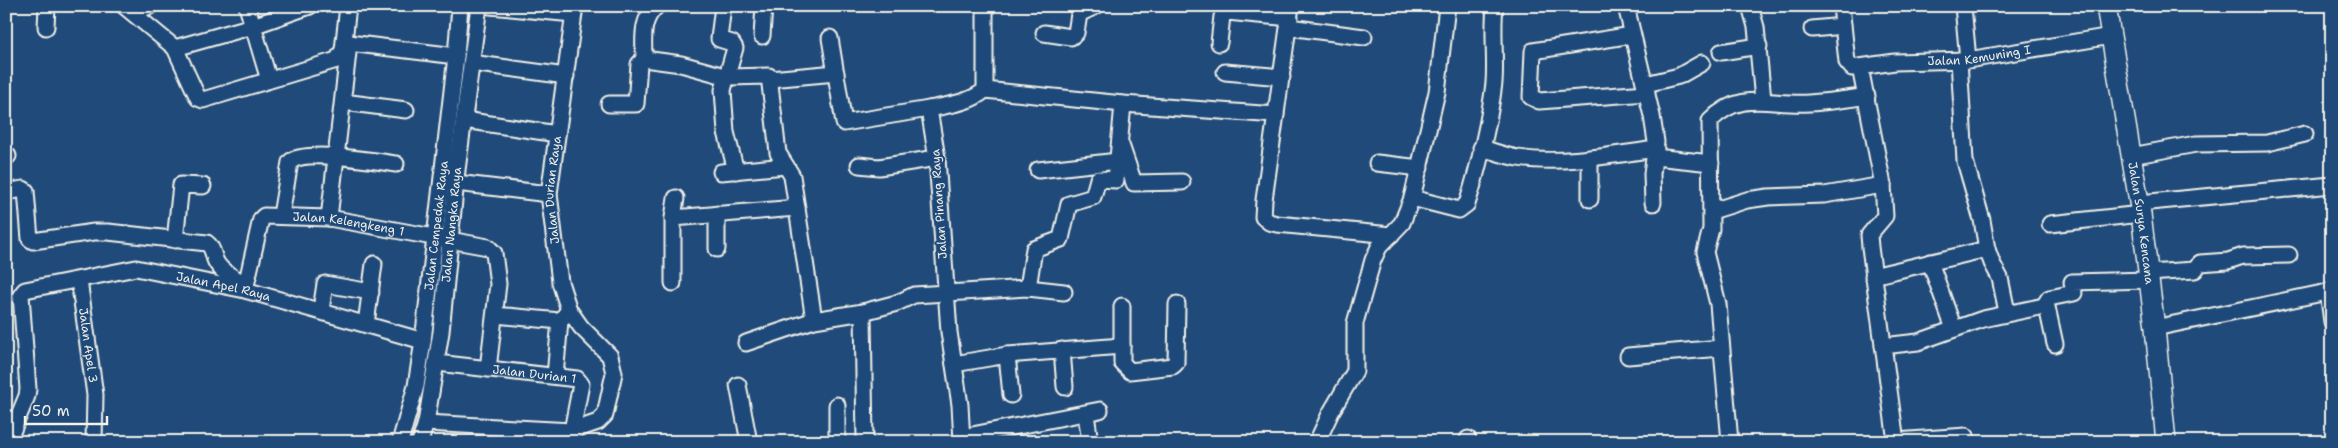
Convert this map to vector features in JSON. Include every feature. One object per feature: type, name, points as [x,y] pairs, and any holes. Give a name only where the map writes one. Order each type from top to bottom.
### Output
[{"type":"main road","name":"Jalan Surya Kencana","points":[[2106,6],[2140,208],[2155,328],[2166,442]]},
{"type":"street","points":[[46,6],[46,27]]},
{"type":"street","points":[[128,9],[150,6]]},
{"type":"street","points":[[247,6],[269,80]]},
{"type":"street","points":[[175,48],[253,26],[310,6]]},
{"type":"street","points":[[128,9],[175,48],[200,100],[337,60],[343,50],[348,6]]},
{"type":"street","points":[[329,218],[349,43],[356,6]]},
{"type":"street","name":"Jalan Cempedak Raya","points":[[400,442],[416,386],[460,6]]},
{"type":"street","name":"Jalan Nangka Raya","points":[[420,442],[426,423],[437,362],[456,183],[479,6]]},
{"type":"street","points":[[490,6],[574,10]]},
{"type":"street","points":[[644,60],[645,24],[648,16],[657,6]]},
{"type":"street","points":[[723,6],[718,39],[732,43],[735,48],[723,90],[729,171],[786,166]]},
{"type":"street","points":[[762,36],[764,6]]},
{"type":"street","points":[[984,90],[985,6]]},
{"type":"street","points":[[1044,33],[1074,36],[1079,14],[1096,6]]},
{"type":"street","points":[[1317,442],[1331,412],[1355,371],[1355,323],[1379,247],[1402,223],[1412,198],[1437,92],[1447,6]]},
{"type":"street","points":[[1412,198],[1462,210],[1467,204],[1481,148],[1494,82],[1493,28],[1495,6]]},
{"type":"street","points":[[1626,6],[1646,89],[1655,153],[1652,174],[1653,203]]},
{"type":"street","points":[[1750,6],[1758,46],[1763,100]]},
{"type":"street","points":[[1841,6],[1843,26],[1854,66],[1867,96],[1883,185],[1884,216],[1881,223],[1873,228],[1869,235],[1896,441],[1966,436]]},
{"type":"street","points":[[1963,6],[1965,161],[1982,220],[1987,249],[2000,278],[2008,312]]},
{"type":"street","name":"Jalan Durian Raya","points":[[426,423],[572,431],[598,422],[605,415],[614,373],[610,356],[581,327],[565,315],[549,194],[574,10]]},
{"type":"street","points":[[1219,43],[1222,16],[1227,12],[1290,17],[1364,37]]},
{"type":"street","points":[[1290,17],[1264,200],[1264,218],[1269,222],[1277,224],[1391,235]]},
{"type":"street","points":[[1812,29],[1843,26]]},
{"type":"street","points":[[1632,35],[1533,50],[1531,97],[1539,101],[1646,89],[1679,76],[1702,63]]},
{"type":"street","name":"Jalan Kemuning I","points":[[1854,66],[1895,62],[1964,60],[2111,36]]},
{"type":"street","points":[[830,38],[844,123],[965,101],[977,96],[984,90],[1123,104],[1276,114]]},
{"type":"street","points":[[349,43],[453,56]]},
{"type":"street","points":[[1721,52],[1758,46]]},
{"type":"street","points":[[609,104],[636,104],[639,64],[644,60],[681,64],[728,77],[766,75],[770,79],[778,153],[792,176],[814,320]]},
{"type":"street","points":[[471,63],[566,76]]},
{"type":"street","points":[[1224,72],[1282,77]]},
{"type":"street","points":[[770,79],[836,73]]},
{"type":"street","points":[[1730,442],[1718,304],[1706,252],[1712,211],[1710,121],[1728,108],[1743,102],[1763,100],[1787,104],[1810,103],[1867,96]]},
{"type":"street","points":[[343,102],[406,110]]},
{"type":"street","points":[[1028,288],[1034,249],[1061,239],[1069,204],[1093,197],[1098,179],[1116,180],[1123,104]]},
{"type":"street","name":"Jalan Pinang Raya","points":[[929,109],[937,158],[945,292],[954,364],[969,436]]},
{"type":"street","points":[[464,120],[557,134]]},
{"type":"street","points":[[2131,156],[2196,144],[2267,143],[2305,134]]},
{"type":"street","points":[[1119,139],[1134,183],[1182,182]]},
{"type":"street","points":[[1481,148],[1524,159],[1590,158],[1655,153],[1711,163]]},
{"type":"street","points":[[280,215],[290,162],[297,157],[336,156],[396,164]]},
{"type":"street","points":[[859,165],[878,167],[937,158]]},
{"type":"street","points":[[1590,158],[1590,199]]},
{"type":"street","points":[[1038,170],[1118,161]]},
{"type":"street","points":[[1377,163],[1420,168]]},
{"type":"street","points":[[456,183],[549,194]]},
{"type":"street","points":[[176,240],[181,185],[203,186]]},
{"type":"street","points":[[1712,211],[1747,200],[1824,195],[1883,185]]},
{"type":"street","points":[[2050,224],[2140,208],[2332,185]]},
{"type":"street","points":[[6,192],[22,189],[26,191],[30,238],[33,241],[108,232],[207,243],[212,247],[216,264],[246,287]]},
{"type":"street","points":[[673,283],[673,218],[676,198]]},
{"type":"street","points":[[673,218],[798,208]]},
{"type":"street","points":[[717,214],[717,249]]},
{"type":"street","name":"Jalan Kelengkeng 1","points":[[246,287],[261,219],[264,216],[329,218],[451,242],[488,247],[494,253],[498,284],[496,315],[488,368]]},
{"type":"street","points":[[1873,276],[1987,249]]},
{"type":"street","points":[[1883,346],[1918,342],[2008,312],[2044,306],[2049,298],[2074,293],[2072,282],[2196,270],[2200,263],[2228,261],[2243,256],[2289,256]]},
{"type":"street","points":[[1930,262],[1954,329]]},
{"type":"street","points":[[366,324],[374,264]]},
{"type":"street","name":"Jalan Apel Raya","points":[[10,442],[9,438],[27,396],[28,389],[22,292],[136,268],[246,287],[422,341]]},
{"type":"street","name":"Jalan Apel 3","points":[[79,280],[95,395],[94,442]]},
{"type":"street","points":[[321,310],[325,284],[371,292]]},
{"type":"street","points":[[746,343],[814,320],[863,312],[897,303],[914,295],[1028,288],[1064,292]]},
{"type":"street","points":[[2155,328],[2330,291],[2332,322]]},
{"type":"street","points":[[1122,306],[1122,363],[1130,371],[1173,366],[1177,360],[1177,304]]},
{"type":"street","points":[[2044,306],[2047,307],[2055,344]]},
{"type":"street","points":[[863,312],[865,442]]},
{"type":"street","points":[[496,315],[565,315],[555,376]]},
{"type":"street","points":[[954,364],[1007,355],[1122,346]]},
{"type":"street","points":[[1628,356],[1721,348]]},
{"type":"street","points":[[1062,350],[1065,386]]},
{"type":"street","points":[[1007,355],[1011,395]]},
{"type":"street","name":"Jalan Durian 1","points":[[437,362],[576,379],[581,384],[572,431]]},
{"type":"street","points":[[738,385],[749,442]]},
{"type":"street","points":[[837,405],[838,442]]},
{"type":"street","points":[[969,436],[1093,412],[1090,442]]},
{"type":"waterway","points":[[429,358],[437,292]]},
{"type":"waterway","points":[[410,442],[421,409]]}]
